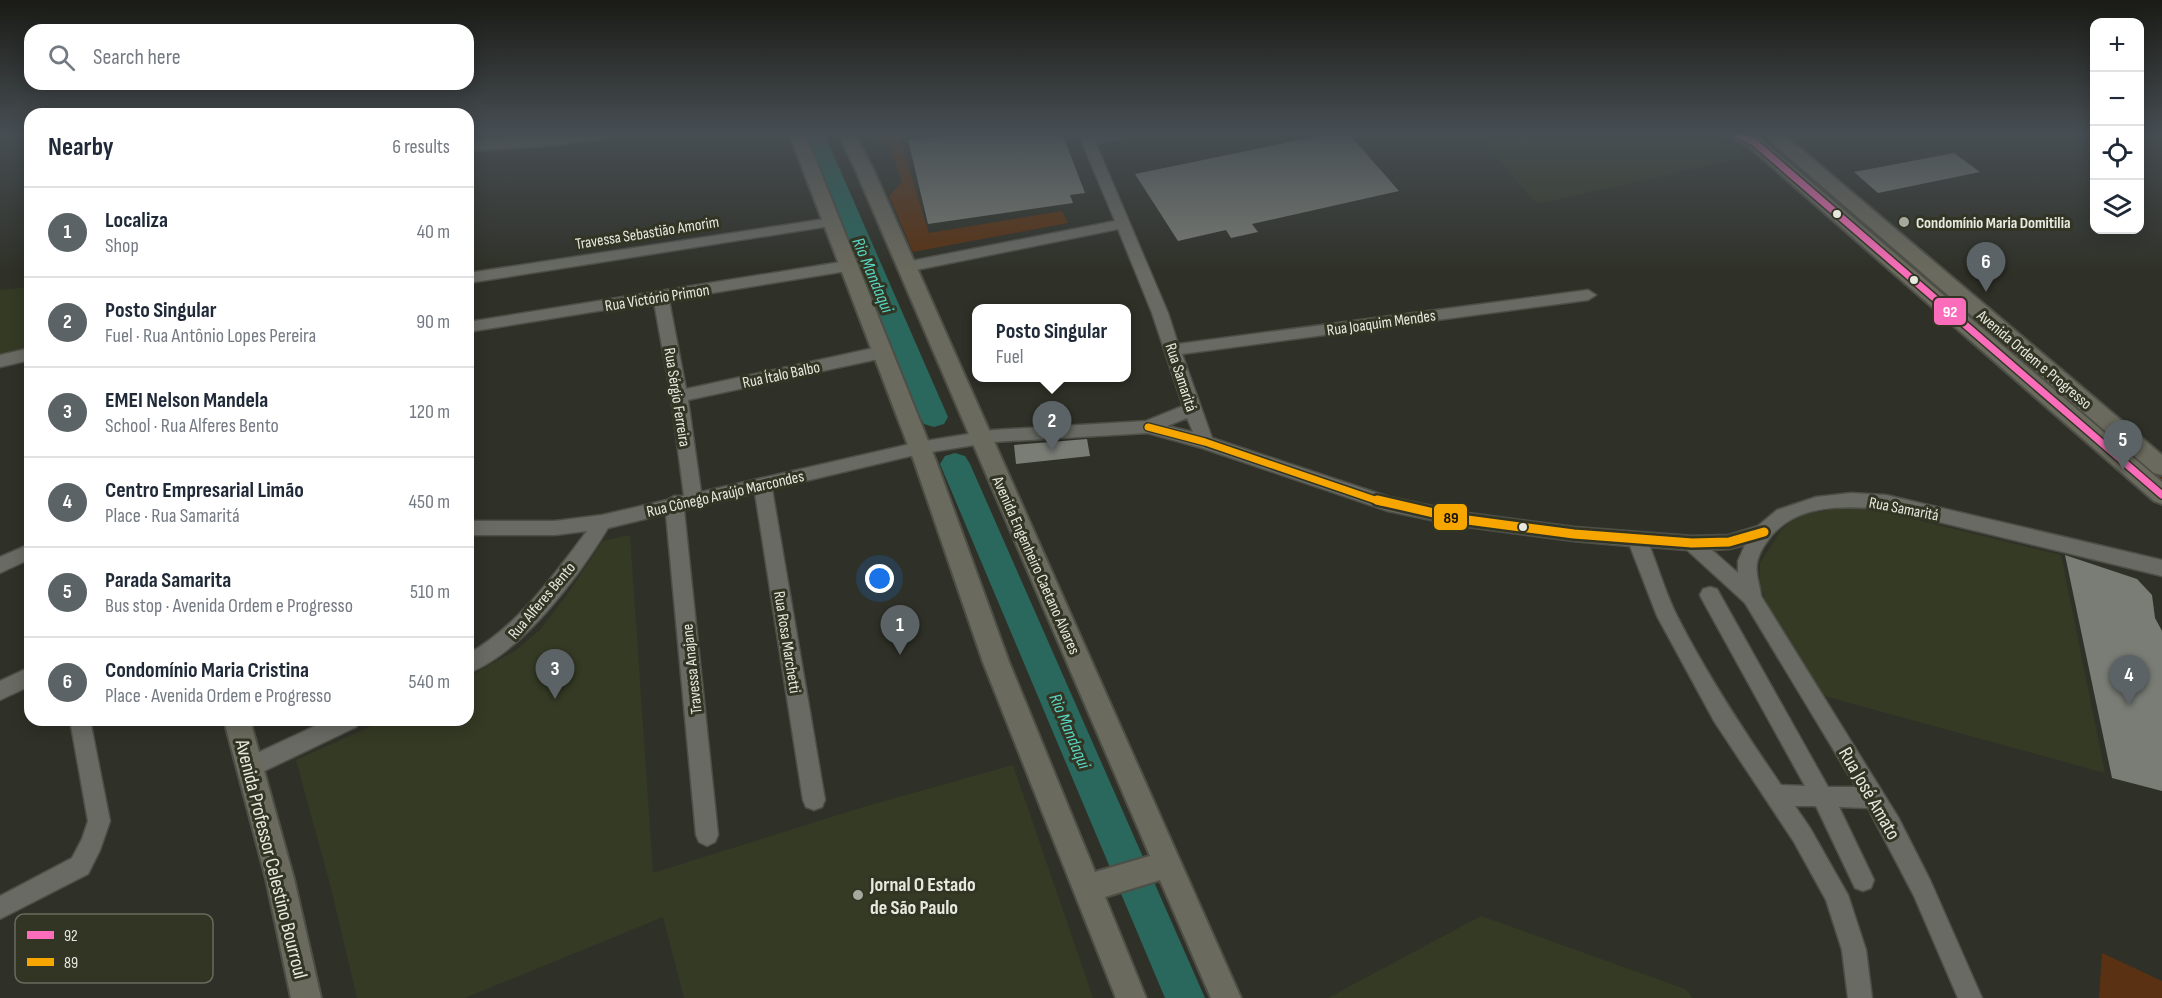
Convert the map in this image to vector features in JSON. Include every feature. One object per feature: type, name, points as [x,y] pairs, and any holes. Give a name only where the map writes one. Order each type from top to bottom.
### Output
[{"type":"main road","points":[[815,180],[847,266],[883,352],[996,662],[1089,888],[1131,998]]},
{"type":"main road","name":"Avenida Engenheiro Caetano Alvares","points":[[869,180],[1226,998]]},
{"type":"main road","name":"Avenida Ordem e Progresso","points":[[1798,180],[2162,495]]},
{"type":"main road","name":"Avenida Ordem e Progresso","points":[[1825,180],[2162,467]]},
{"type":"main road","name":"Avenida Professor Celestino Bourroul","points":[[239,726],[278,874],[306,998]]},
{"type":"main road","points":[[1089,888],[1168,864]]},
{"type":"street","name":"Rua Samaritá","points":[[1105,180],[1174,350],[1192,409],[1205,441],[1388,504],[1460,519],[1638,541],[1729,542],[1764,531],[1786,513],[1803,506],[1863,500],[1905,506],[2162,568]]},
{"type":"street","name":"Travessa Sebastião Amorim","points":[[474,277],[831,222]]},
{"type":"street","points":[[906,267],[1123,224]]},
{"type":"street","name":"Rua Victório Primon","points":[[474,326],[847,266]]},
{"type":"street","name":"Rua Joaquim Mendes","points":[[1174,350],[1588,295]]},
{"type":"street","name":"Rua Sérgio Ferreira","points":[[661,296],[679,396],[683,501]]},
{"type":"street","name":"Rua Ítalo Balbo","points":[[679,396],[883,352]]},
{"type":"street","points":[[0,362],[24,356]]},
{"type":"street","points":[[1148,427],[1192,409]]},
{"type":"street","points":[[1148,427],[1205,441]]},
{"type":"street","name":"Rua Cônego Araújo Marcondes","points":[[474,528],[555,528],[602,522],[683,501],[919,448],[981,438],[1148,427]]},
{"type":"street","name":"Rua Rosa Marchetti","points":[[762,484],[814,800]]},
{"type":"street","name":"Travessa Anajane","points":[[683,501],[707,835]]},
{"type":"street","name":"Rua Alferes Bento","points":[[474,661],[501,646],[521,629],[602,522]]},
{"type":"street","name":"Rua José Amato","points":[[1752,597],[1747,569],[1749,555],[1764,531]]},
{"type":"street","points":[[1638,541],[1667,616],[1721,715],[1803,835],[1836,895],[1854,950],[1860,998]]},
{"type":"street","name":"Rua José Amato","points":[[1692,543],[1752,597],[1874,798],[1922,888],[1970,998]]},
{"type":"street","points":[[0,565],[24,553]]},
{"type":"street","name":"Rua Samaritá","points":[[2125,559],[2162,577]]},
{"type":"street","points":[[1710,596],[1822,796],[1863,880]]},
{"type":"street","points":[[0,691],[24,679]]},
{"type":"street","points":[[0,908],[80,866],[92,842],[99,820],[81,726]]},
{"type":"street","points":[[250,767],[336,726]]},
{"type":"street","points":[[1774,795],[1874,798]]},
{"type":"shaded area","points":[[901,180],[912,180],[929,233],[1062,211],[1068,223],[913,252],[889,196],[902,182]]},
{"type":"shaded area","points":[[1516,180],[1646,180],[1537,204]]},
{"type":"shaded area","points":[[24,288],[24,350],[0,356],[0,290]]},
{"type":"shaded area","points":[[1984,324],[2162,478],[2162,485],[1978,326]]},
{"type":"shaded area","points":[[1846,508],[1880,511],[2061,555],[2105,773],[1821,695],[1772,620],[1760,585],[1760,563],[1782,529],[1801,514]]},
{"type":"shaded area","points":[[630,535],[653,873],[860,808],[1013,765],[1093,998],[684,998],[663,917],[465,998],[357,998],[330,884],[296,760],[372,726],[474,726],[474,674],[515,651],[540,630],[603,541]]},
{"type":"shaded area","points":[[1481,916],[1685,989],[1693,998],[1328,998]]},
{"type":"shaded area","points":[[2102,953],[2162,981],[2162,998],[2099,998]]},
{"type":"building","points":[[917,180],[1080,180],[1085,193],[1070,195],[1073,203],[928,224]]},
{"type":"building","points":[[1139,180],[1389,180],[1399,191],[1252,224],[1258,232],[1231,238],[1226,230],[1178,241]]},
{"type":"building","points":[[1863,180],[1943,180],[1878,193]]},
{"type":"building","points":[[1087,439],[1090,456],[1016,464],[1014,445]]},
{"type":"building","points":[[2065,555],[2137,579],[2152,595],[2155,618],[2162,631],[2162,791],[2112,778]]},
{"type":"waterway","name":"Rio Mandaqui","points":[[833,180],[934,417]]},
{"type":"waterway","name":"Rio Mandaqui","points":[[955,464],[1185,998]]},
{"type":"transit line","name":"92","points":[[1797,180],[2162,495]]},
{"type":"transit line","name":"89","points":[[1148,427],[1205,442],[1388,504],[1460,519],[1574,534],[1692,543],[1729,542],[1764,532]]},
{"type":"place","name":"Condomínio Maria Domitilia","points":[[1904,222]]},
{"type":"place","name":"Condomínio Maria Cristina","points":[[1986,292]]},
{"type":"place","name":"Posto Singular","points":[[1052,451]]},
{"type":"place","name":"Parada Samarita","points":[[2123,470]]},
{"type":"place","name":"Localiza","points":[[900,655]]},
{"type":"place","name":"EMEI Nelson Mandela","points":[[555,699]]},
{"type":"place","name":"Centro Empresarial Limão","points":[[2129,705]]},
{"type":"place","name":"Jornal O Estado de São Paulo","points":[[858,895]]}]
